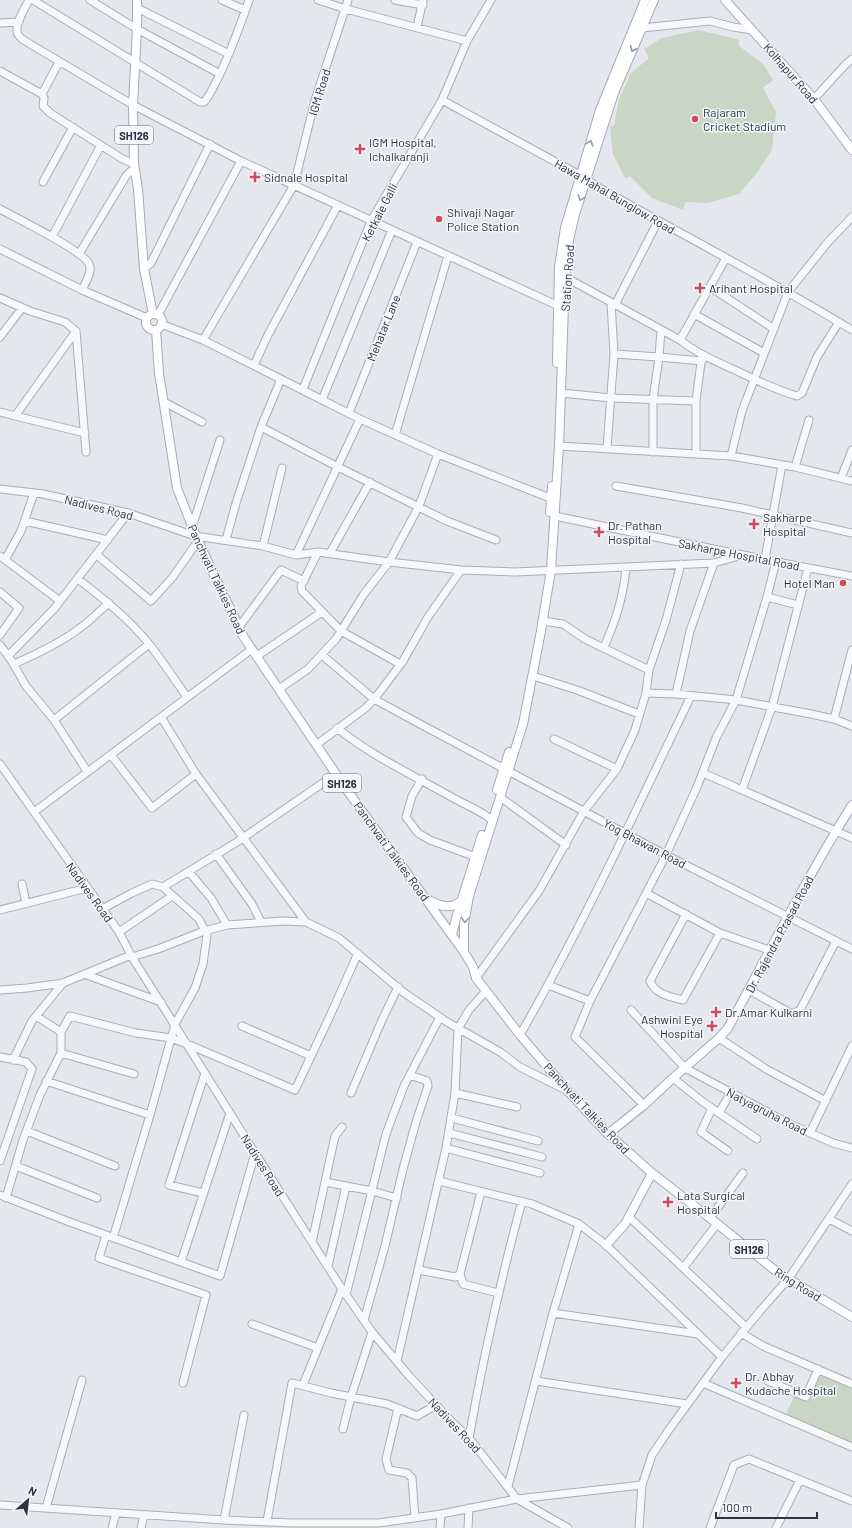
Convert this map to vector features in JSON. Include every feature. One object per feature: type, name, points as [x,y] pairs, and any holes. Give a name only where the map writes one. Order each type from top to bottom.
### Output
[{"type":"main road","name":"Station Road","points":[[549,570],[555,516],[553,497],[553,465],[561,308],[569,240],[603,103],[645,0]]},
{"type":"main road","name":"Station Road","points":[[549,570],[550,523],[559,446],[561,393],[561,246],[571,203],[584,177],[614,93],[654,0]]},
{"type":"main road","name":"Kolhapur Road","points":[[725,0],[814,98],[852,150]]},
{"type":"main road","name":"SH126","points":[[137,4],[133,105],[134,167],[138,189],[144,269]]},
{"type":"main road","name":"Panchvati Talkies Road","points":[[144,269],[153,316],[161,319],[159,327],[159,373],[177,488],[196,538],[239,627],[336,774],[464,952],[473,967],[476,978],[520,1035],[566,1090],[608,1134],[652,1173]]},
{"type":"main road","points":[[153,316],[146,326],[150,329],[159,327]]},
{"type":"main road","points":[[452,935],[461,902],[478,858],[506,770],[523,724],[543,621],[549,570]]},
{"type":"main road","points":[[490,819],[500,797],[510,748],[524,695],[549,570]]},
{"type":"main road","name":"Dr. Rajendra Prasad Road","points":[[608,1134],[644,1105],[719,1038],[728,1028],[749,990],[768,950],[852,805]]},
{"type":"main road","points":[[464,952],[465,914],[478,858]]},
{"type":"main road","points":[[425,897],[439,906],[453,906],[461,902]]},
{"type":"main road","points":[[606,1245],[625,1224],[652,1173]]},
{"type":"main road","name":"Ring Road","points":[[652,1173],[777,1272],[852,1317]]},
{"type":"street","points":[[29,0],[19,22],[17,31],[19,36],[59,62],[133,105],[241,161],[561,308]]},
{"type":"street","points":[[33,0],[200,102],[204,102],[207,99],[230,54],[249,0]]},
{"type":"street","points":[[90,0],[137,29],[220,74]]},
{"type":"street","points":[[222,0],[245,10]]},
{"type":"street","points":[[318,0],[346,10],[467,41]]},
{"type":"street","name":"IGM Road","points":[[203,340],[294,185],[315,100],[346,10],[348,0]]},
{"type":"street","points":[[395,0],[423,3],[417,27]]},
{"type":"street","name":"Ketkale Galli","points":[[303,389],[372,221],[442,100],[467,41],[491,0]]},
{"type":"street","points":[[137,4],[230,54]]},
{"type":"street","points":[[642,28],[710,21],[752,30]]},
{"type":"street","points":[[0,23],[19,22]]},
{"type":"street","points":[[814,98],[845,65],[852,60]]},
{"type":"street","points":[[42,94],[59,62]]},
{"type":"street","points":[[0,71],[42,94],[44,98],[43,106],[50,113],[134,167],[126,176],[80,254]]},
{"type":"street","name":"Hawa Mahal Bunglow Road","points":[[442,100],[584,177],[596,186],[658,221],[788,292]]},
{"type":"street","points":[[43,182],[73,127]]},
{"type":"street","points":[[144,269],[151,263],[210,144]]},
{"type":"street","points":[[52,237],[100,145]]},
{"type":"street","points":[[0,249],[82,290],[153,316],[241,161]]},
{"type":"street","points":[[254,365],[268,335],[338,205]]},
{"type":"street","points":[[0,209],[80,254],[90,264],[90,271],[82,290]]},
{"type":"street","points":[[731,456],[742,411],[788,292],[828,242],[852,217]]},
{"type":"street","points":[[607,448],[614,354],[613,304],[658,221]]},
{"type":"street","points":[[322,400],[392,230]]},
{"type":"street","name":"Mehatar Lane","points":[[349,413],[417,242]]},
{"type":"street","points":[[395,435],[448,256]]},
{"type":"street","points":[[680,340],[726,258]]},
{"type":"street","points":[[565,277],[680,340],[702,358],[794,395],[800,395],[802,393],[817,357],[840,322]]},
{"type":"street","points":[[710,287],[774,329]]},
{"type":"street","points":[[788,292],[852,330]]},
{"type":"street","points":[[0,298],[22,308],[65,322],[76,331],[86,452]]},
{"type":"street","points":[[0,337],[22,308]]},
{"type":"street","points":[[694,314],[764,353]]},
{"type":"street","points":[[159,327],[203,340],[360,419],[438,454],[553,497]]},
{"type":"street","points":[[653,452],[653,399],[661,330]]},
{"type":"street","points":[[15,416],[76,331]]},
{"type":"street","points":[[614,354],[702,358]]},
{"type":"street","points":[[696,453],[696,401],[702,358]]},
{"type":"street","points":[[226,540],[236,503],[261,427],[281,379]]},
{"type":"street","points":[[561,393],[611,398],[696,401]]},
{"type":"street","points":[[164,402],[202,422]]},
{"type":"street","points":[[0,412],[85,433]]},
{"type":"street","points":[[296,555],[360,419]]},
{"type":"street","points":[[795,467],[809,420]]},
{"type":"street","points":[[261,427],[448,521],[496,540]]},
{"type":"street","points":[[192,527],[220,440]]},
{"type":"street","points":[[559,446],[731,456],[795,467],[852,481]]},
{"type":"street","points":[[842,478],[851,453]]},
{"type":"street","points":[[279,689],[308,669],[336,639],[364,594],[389,562],[419,506],[438,454]]},
{"type":"street","points":[[766,559],[782,465]]},
{"type":"street","points":[[263,546],[282,468]]},
{"type":"street","points":[[330,553],[370,482]]},
{"type":"street","points":[[616,486],[774,514],[852,533]]},
{"type":"street","name":"Nadives Road","points":[[0,489],[34,493],[128,513],[196,538],[226,540],[263,546],[296,555]]},
{"type":"street","points":[[34,493],[25,521],[3,558],[60,601]]},
{"type":"street","points":[[8,656],[60,601],[128,513]]},
{"type":"street","name":"Sakharpe Hospital Road","points":[[555,516],[739,556],[766,559],[852,576]]},
{"type":"street","points":[[25,521],[108,540]]},
{"type":"street","points":[[97,555],[151,601],[172,578],[196,538]]},
{"type":"street","points":[[296,555],[318,552],[461,570],[515,572],[714,563],[739,556]]},
{"type":"street","points":[[318,552],[301,586],[302,592],[341,631],[400,664]]},
{"type":"street","points":[[644,1105],[575,1037],[590,1001],[666,855],[703,773],[716,738],[736,700],[767,598],[776,561]]},
{"type":"street","points":[[676,694],[690,631],[714,563]]},
{"type":"street","points":[[476,978],[539,891],[584,811],[617,768],[635,730],[646,693],[650,670],[666,620],[681,564]]},
{"type":"street","points":[[604,648],[620,606],[626,568]]},
{"type":"street","points":[[742,790],[772,707],[808,568]]},
{"type":"street","points":[[239,627],[281,570],[304,581]]},
{"type":"street","points":[[316,745],[367,707],[374,699],[400,664],[428,617],[461,570]]},
{"type":"street","points":[[78,579],[109,603],[127,620],[149,644],[188,697]]},
{"type":"street","points":[[0,592],[19,608],[0,635]]},
{"type":"street","points":[[767,598],[798,605]]},
{"type":"street","points":[[14,664],[67,638],[109,603]]},
{"type":"street","points":[[34,812],[188,697],[255,653],[322,612]]},
{"type":"street","points":[[543,621],[563,624],[585,638],[650,670]]},
{"type":"street","points":[[54,720],[149,644]]},
{"type":"street","points":[[0,645],[14,664],[26,686],[54,720],[87,771]]},
{"type":"street","points":[[834,719],[852,650]]},
{"type":"street","name":"Yog Bhawan Road","points":[[322,655],[374,699],[666,855],[852,949]]},
{"type":"street","points":[[533,676],[577,690],[639,714]]},
{"type":"street","points":[[646,693],[676,694],[736,700],[834,719],[852,726]]},
{"type":"street","points":[[520,1035],[548,985],[626,833],[691,696]]},
{"type":"street","points":[[161,717],[196,774],[244,836],[306,922]]},
{"type":"street","points":[[337,728],[355,743],[383,760],[422,779],[482,812],[490,819]]},
{"type":"street","points":[[554,739],[617,768]]},
{"type":"street","points":[[111,755],[152,808],[196,774]]},
{"type":"street","name":"Nadives Road","points":[[0,764],[119,932],[160,1002],[255,1153],[344,1292],[372,1332],[436,1405],[469,1438],[517,1499],[568,1528]]},
{"type":"street","points":[[703,773],[837,830],[852,838]]},
{"type":"street","points":[[163,887],[189,872],[336,774]]},
{"type":"street","points":[[422,779],[412,796],[406,817],[418,833],[430,840],[478,858]]},
{"type":"street","points":[[500,797],[566,845]]},
{"type":"street","points":[[216,854],[252,904],[261,922]]},
{"type":"street","points":[[189,872],[211,898],[227,925]]},
{"type":"street","points":[[22,884],[26,904]]},
{"type":"street","points":[[102,909],[152,884],[163,887],[199,919],[207,935],[203,964],[195,988],[175,1024],[150,1115],[110,1237],[99,1258],[206,1296],[183,1383]]},
{"type":"street","points":[[0,910],[87,888]]},
{"type":"street","points":[[646,893],[720,933],[768,950]]},
{"type":"street","points":[[119,932],[172,896]]},
{"type":"street","points":[[686,914],[650,981],[652,986],[661,993],[683,1000],[720,933]]},
{"type":"street","points":[[0,990],[63,983],[132,956],[158,949],[204,931],[227,925],[284,921],[306,922],[339,938],[398,987],[458,1029],[500,1052],[520,1067],[566,1090]]},
{"type":"street","points":[[749,990],[792,1014],[800,1010],[836,941]]},
{"type":"street","points":[[255,1153],[220,1276],[110,1237],[3,1196],[16,1166],[40,1095],[61,1053],[61,1032],[70,1016],[136,1033],[171,1038],[295,1090],[358,953]]},
{"type":"street","points":[[84,974],[160,1002]]},
{"type":"street","points":[[13,1060],[32,1021],[63,983]]},
{"type":"street","points":[[548,985],[590,1001]]},
{"type":"street","points":[[351,1093],[398,987]]},
{"type":"street","points":[[397,1361],[419,1270],[452,1118],[455,1093],[458,1029],[469,1010],[486,991]]},
{"type":"street","name":"Natyagruha Road","points":[[631,1010],[685,1068],[790,1124],[832,1143],[852,1148]]},
{"type":"street","points":[[36,1016],[61,1032]]},
{"type":"street","points":[[303,1385],[318,1348],[344,1292],[386,1134],[404,1086],[440,1017]]},
{"type":"street","points":[[242,1026],[311,1056]]},
{"type":"street","points":[[719,1038],[766,1069],[826,1101]]},
{"type":"street","points":[[810,1133],[852,1046]]},
{"type":"street","points":[[61,1053],[134,1074]]},
{"type":"street","points":[[0,1057],[26,1062],[32,1069],[0,1161]]},
{"type":"street","points":[[203,1193],[169,1185],[206,1073]]},
{"type":"street","points":[[364,1320],[385,1246],[416,1122],[428,1086],[427,1081],[410,1075]]},
{"type":"street","points":[[673,1078],[712,1108],[757,1139]]},
{"type":"street","points":[[46,1081],[150,1115]]},
{"type":"street","points":[[719,1112],[731,1092]]},
{"type":"street","points":[[455,1093],[517,1107]]},
{"type":"street","points":[[712,1108],[701,1132],[728,1151]]},
{"type":"street","points":[[181,1262],[230,1113]]},
{"type":"street","points":[[452,1118],[538,1141]]},
{"type":"street","points":[[312,1242],[335,1136],[342,1127]]},
{"type":"street","points":[[27,1131],[115,1166]]},
{"type":"street","points":[[448,1133],[542,1157]]},
{"type":"street","points":[[446,1148],[540,1173]]},
{"type":"street","points":[[16,1166],[97,1198]]},
{"type":"street","points":[[710,1218],[743,1173]]},
{"type":"street","points":[[439,1181],[522,1201],[548,1210],[579,1224],[606,1245],[722,1357]]},
{"type":"street","points":[[325,1182],[372,1191],[397,1198]]},
{"type":"street","points":[[639,1528],[642,1485],[652,1455],[722,1357],[788,1278],[852,1184]]},
{"type":"street","points":[[328,1266],[346,1186]]},
{"type":"street","points":[[481,1192],[460,1274],[463,1284],[498,1293]]},
{"type":"street","points":[[469,1438],[479,1380],[498,1293],[522,1201]]},
{"type":"street","points":[[629,1217],[684,1267],[746,1327]]},
{"type":"street","points":[[828,1219],[852,1231]]},
{"type":"street","points":[[508,1486],[553,1313],[579,1224]]},
{"type":"street","points":[[684,1267],[717,1224]]},
{"type":"street","points":[[419,1270],[455,1277],[460,1274]]},
{"type":"street","points":[[553,1313],[698,1334]]},
{"type":"street","points":[[252,1324],[318,1348]]},
{"type":"street","points":[[343,1429],[351,1397],[372,1332]]},
{"type":"street","points":[[741,1333],[763,1346],[852,1384]]},
{"type":"street","points":[[768,1381],[806,1397],[818,1369]]},
{"type":"street","points":[[46,1508],[82,1380]]},
{"type":"street","points":[[536,1381],[687,1404]]},
{"type":"street","points":[[267,1521],[292,1383],[331,1394],[387,1404],[417,1416],[436,1405]]},
{"type":"street","points":[[703,1383],[852,1447]]},
{"type":"street","points":[[398,1408],[386,1459],[389,1470],[407,1473],[412,1478],[415,1518]]},
{"type":"street","points":[[224,1520],[244,1415]]},
{"type":"street","points":[[710,1528],[734,1465],[748,1459],[852,1501]]},
{"type":"street","points":[[776,1528],[800,1480]]},
{"type":"street","points":[[0,1505],[224,1520],[267,1521],[291,1525],[359,1526],[440,1514],[517,1499],[642,1485]]},
{"type":"street","points":[[468,1508],[468,1528]]},
{"type":"street","points":[[112,1528],[116,1513]]},
{"type":"street","points":[[440,1514],[440,1528]]},
{"type":"street","points":[[141,1528],[144,1515]]},
{"type":"green space","name":"Rajaram Cricket Stadium","points":[[698,30],[740,40],[738,45],[763,64],[773,80],[763,88],[776,112],[772,150],[756,174],[739,194],[708,203],[685,202],[683,210],[652,198],[630,176],[625,178],[613,154],[610,126],[614,126],[619,99],[631,73],[649,58],[644,49],[662,38]]},
{"type":"green space","points":[[815,1374],[852,1386],[852,1447],[784,1418],[796,1392],[806,1397]]},
{"type":"place","name":"Rajaram Cricket Stadium","points":[[695,119]]},
{"type":"place","name":"IGM Hospital, Ichalkaranji","points":[[360,149]]},
{"type":"place","name":"Sidnale Hospital","points":[[255,177]]},
{"type":"place","name":"Shivaji Nagar Police Station","points":[[439,219]]},
{"type":"place","name":"Arihant Hospital","points":[[700,288]]},
{"type":"place","name":"Sakharpe Hospital","points":[[754,524]]},
{"type":"place","name":"Dr. Pathan Hospital","points":[[599,532]]},
{"type":"place","name":"Hotel Man","points":[[843,583]]},
{"type":"place","name":"Dr.Amar Kulkarni","points":[[716,1012]]},
{"type":"place","name":"Ashwini Eye Hospital","points":[[712,1026]]},
{"type":"place","name":"Lata Surgical Hospital","points":[[668,1202]]},
{"type":"place","name":"Dr. Abhay Kudache Hospital","points":[[736,1383]]}]
